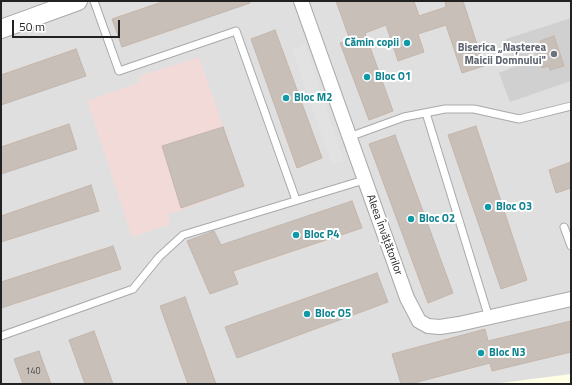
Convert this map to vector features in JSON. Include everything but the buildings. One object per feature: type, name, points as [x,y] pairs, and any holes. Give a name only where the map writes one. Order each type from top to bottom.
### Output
[{"type":"street","points":[[1,29],[78,1]]},
{"type":"street","name":"Aleea Învățătorilor","points":[[300,1],[407,298],[419,321],[428,326],[440,327],[489,318],[571,299]]},
{"type":"lane","points":[[94,1],[119,71],[236,31],[296,200]]},
{"type":"lane","points":[[349,137],[404,116],[445,109],[474,109],[519,119],[571,106]]},
{"type":"lane","points":[[426,113],[489,318]]},
{"type":"lane","points":[[1,336],[134,289],[159,257],[183,235],[364,180]]},
{"type":"lane","points":[[564,227],[571,246]]},
{"type":"shaded area","points":[[1,1],[571,1],[571,384],[1,384]]},
{"type":"shaded area","points":[[571,18],[571,81],[510,102],[499,73],[516,66],[506,39]]},
{"type":"shaded area","points":[[305,45],[344,161],[332,165],[292,50]]},
{"type":"shaded area","points":[[199,57],[244,186],[168,215],[170,224],[132,237],[87,101],[140,82],[139,76]]},
{"type":"shaded area","points":[[571,374],[571,384],[497,384],[501,383]]},
{"type":"place","name":"Cămin copii","points":[[407,43]]},
{"type":"place","name":"Biserica „Nașterea Maicii Domnului\"","points":[[554,54]]},
{"type":"place","name":"Bloc O1","points":[[367,77]]},
{"type":"place","name":"Bloc M2","points":[[286,98]]},
{"type":"place","name":"Bloc O3","points":[[488,207]]},
{"type":"place","name":"Bloc O2","points":[[411,219]]},
{"type":"place","name":"Bloc P4","points":[[296,235]]},
{"type":"place","name":"Bloc O5","points":[[307,314]]},
{"type":"place","name":"Bloc N3","points":[[481,353]]}]
